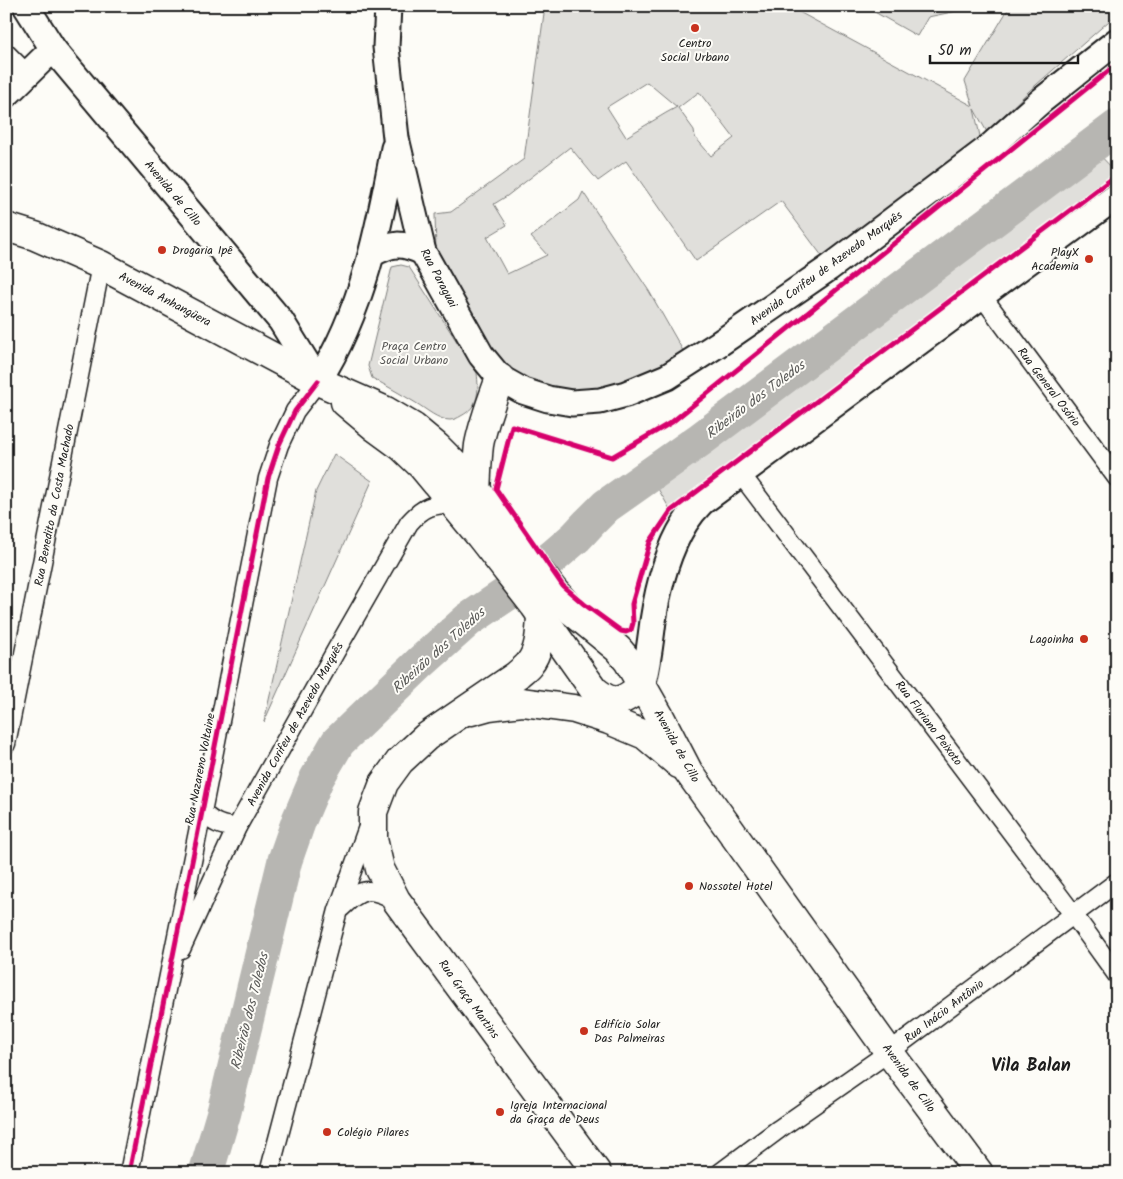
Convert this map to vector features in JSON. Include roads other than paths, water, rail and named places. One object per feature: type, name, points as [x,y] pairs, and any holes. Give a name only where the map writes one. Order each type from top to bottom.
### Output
[{"type":"main road","name":"Avenida de Cillo","points":[[26,6],[53,48],[281,321],[318,381],[386,411],[413,427],[438,447],[456,466],[465,498],[491,529],[543,604],[573,612],[618,649],[628,661],[688,771],[889,1052],[979,1173]]},
{"type":"main road","name":"Rua Paraguai","points":[[388,6],[386,47],[396,138],[423,252],[481,355],[500,378]]},
{"type":"main road","name":"Avenida Corifeu de Azevedo Marquês","points":[[500,378],[523,391],[572,404],[600,401],[626,394],[667,377],[720,343],[845,256],[987,149],[1041,101],[1117,41]]},
{"type":"main road","points":[[6,95],[53,48]]},
{"type":"main road","name":"Rua Paraguai","points":[[318,381],[330,364],[342,338],[372,254],[396,138]]},
{"type":"main road","points":[[543,604],[594,690],[605,699],[618,701],[630,695],[642,686],[648,665],[653,620],[667,562],[686,522],[702,502],[1117,196]]},
{"type":"main road","name":"Avenida Anhangüera","points":[[6,227],[36,236],[101,265],[318,381]]},
{"type":"main road","points":[[372,254],[385,247],[397,244],[410,246],[423,252]]},
{"type":"main road","points":[[465,498],[492,400],[500,378]]},
{"type":"main road","points":[[373,812],[384,783],[400,761],[426,737],[517,675],[530,664],[537,651],[540,638],[543,604]]},
{"type":"main road","points":[[458,714],[489,706],[522,702],[574,709],[610,720],[645,735],[688,771]]},
{"type":"main road","name":"Rua Graça Martins","points":[[373,812],[373,840],[380,869],[396,900],[598,1173]]},
{"type":"street","points":[[6,53],[27,74]]},
{"type":"street","name":"Rua Benedito da Costa Machado","points":[[6,744],[101,265]]},
{"type":"street","name":"Rua General Osório","points":[[982,296],[1117,478]]},
{"type":"street","name":"Rua Nazareno Voltaine","points":[[129,1173],[268,478],[279,445],[295,411],[318,381]]},
{"type":"street","name":"Rua Floriano Peixoto","points":[[740,473],[1117,974]]},
{"type":"street","name":"Avenida Corifeu de Azevedo Marquês","points":[[168,977],[237,827],[409,523],[418,512],[428,507],[465,498]]},
{"type":"street","points":[[202,812],[218,824],[227,827],[237,827]]},
{"type":"street","points":[[270,1173],[338,910],[373,812]]},
{"type":"street","name":"Rua Inácio Antônio","points":[[720,1173],[889,1052],[1117,882]]},
{"type":"street","points":[[338,910],[352,897],[363,891],[378,891],[396,900]]},
{"type":"waterway","name":"Ribeirão dos Toledos","points":[[206,1173],[224,1112],[285,860],[317,778],[338,742],[468,620],[505,595],[554,556],[576,537],[606,506],[701,439],[1117,127]]},
{"type":"place","name":"Centro Social Urbano","points":[[695,28]]},
{"type":"place","name":"Drogaria Ipê","points":[[162,250]]},
{"type":"place","name":"PlayX Academia","points":[[1089,259]]},
{"type":"place","name":"Lagoinha","points":[[1084,639]]},
{"type":"place","name":"Nossotel Hotel","points":[[689,886]]},
{"type":"place","name":"Edifício Solar Das Palmeiras","points":[[584,1031]]},
{"type":"place","name":"Igreja Internacional da Graça de Deus","points":[[500,1112]]},
{"type":"place","name":"Colégio Pilares","points":[[327,1132]]},
{"type":"district","name":"Vila Balan","points":[[1031,1065]]},
{"type":"park label","name":"Praça Centro Social Urbano","points":[[414,353]]}]
